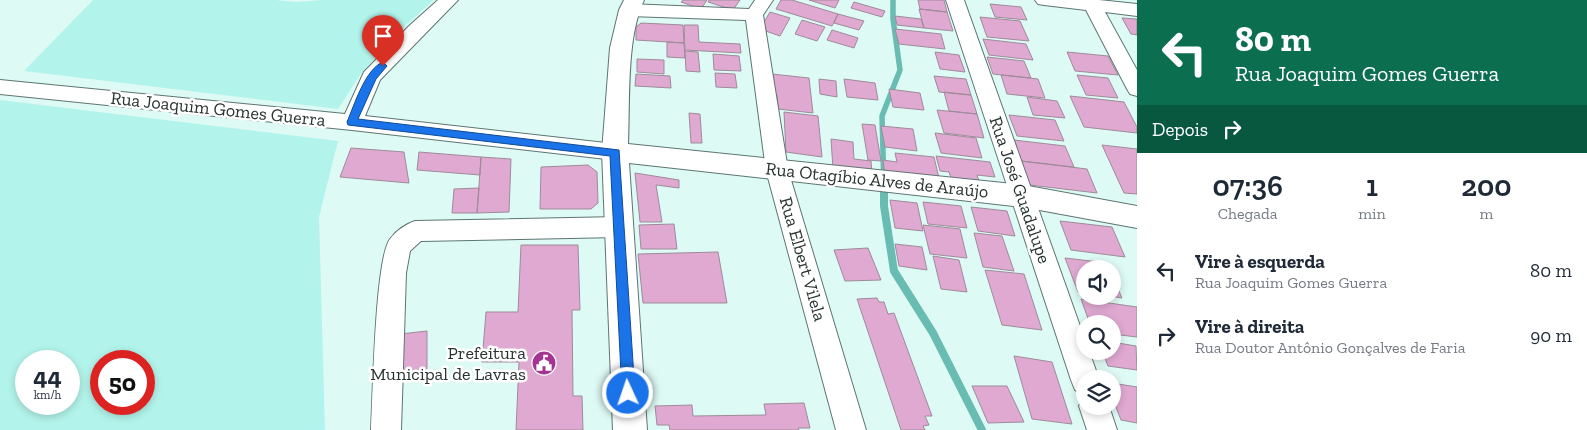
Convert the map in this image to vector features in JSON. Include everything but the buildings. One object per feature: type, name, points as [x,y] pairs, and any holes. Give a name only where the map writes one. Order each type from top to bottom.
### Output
[{"type":"main road","points":[[630,430],[615,152],[621,48],[631,5]]},
{"type":"main road","name":"Rua Otagíbio Alves de Araújo","points":[[615,152],[1023,196],[1137,217]]},
{"type":"street","points":[[352,122],[372,77],[416,30],[449,0]]},
{"type":"street","name":"Rua José Guadalupe","points":[[955,0],[1082,370]]},
{"type":"street","points":[[1044,0],[1092,3],[1137,10]]},
{"type":"street","points":[[1092,3],[1137,89]]},
{"type":"street","points":[[631,5],[759,7]]},
{"type":"street","name":"Rua Elbert Vilela","points":[[759,7],[777,170],[851,430]]},
{"type":"street","name":"Rua Joaquim Gomes Guerra","points":[[0,87],[352,122],[615,152]]},
{"type":"street","points":[[386,430],[393,273],[399,246],[415,231],[619,227]]},
{"type":"street","points":[[1097,415],[1102,430]]},
{"type":"shaded area","points":[[93,0],[276,0],[296,2],[324,0],[434,0],[396,34],[360,75],[338,109],[24,71]]},
{"type":"shaded area","points":[[0,100],[338,141],[319,217],[325,430],[0,430]]},
{"type":"waterway","points":[[884,188],[882,116],[900,70],[893,19],[893,0]]},
{"type":"waterway","points":[[884,188],[884,206],[894,271],[933,333],[982,430]]},
{"type":"place","name":"Prefeitura Municipal de Lavras","points":[[544,363]]},
{"type":"route","points":[[383,66],[372,77],[352,122],[615,152],[628,393]]}]
